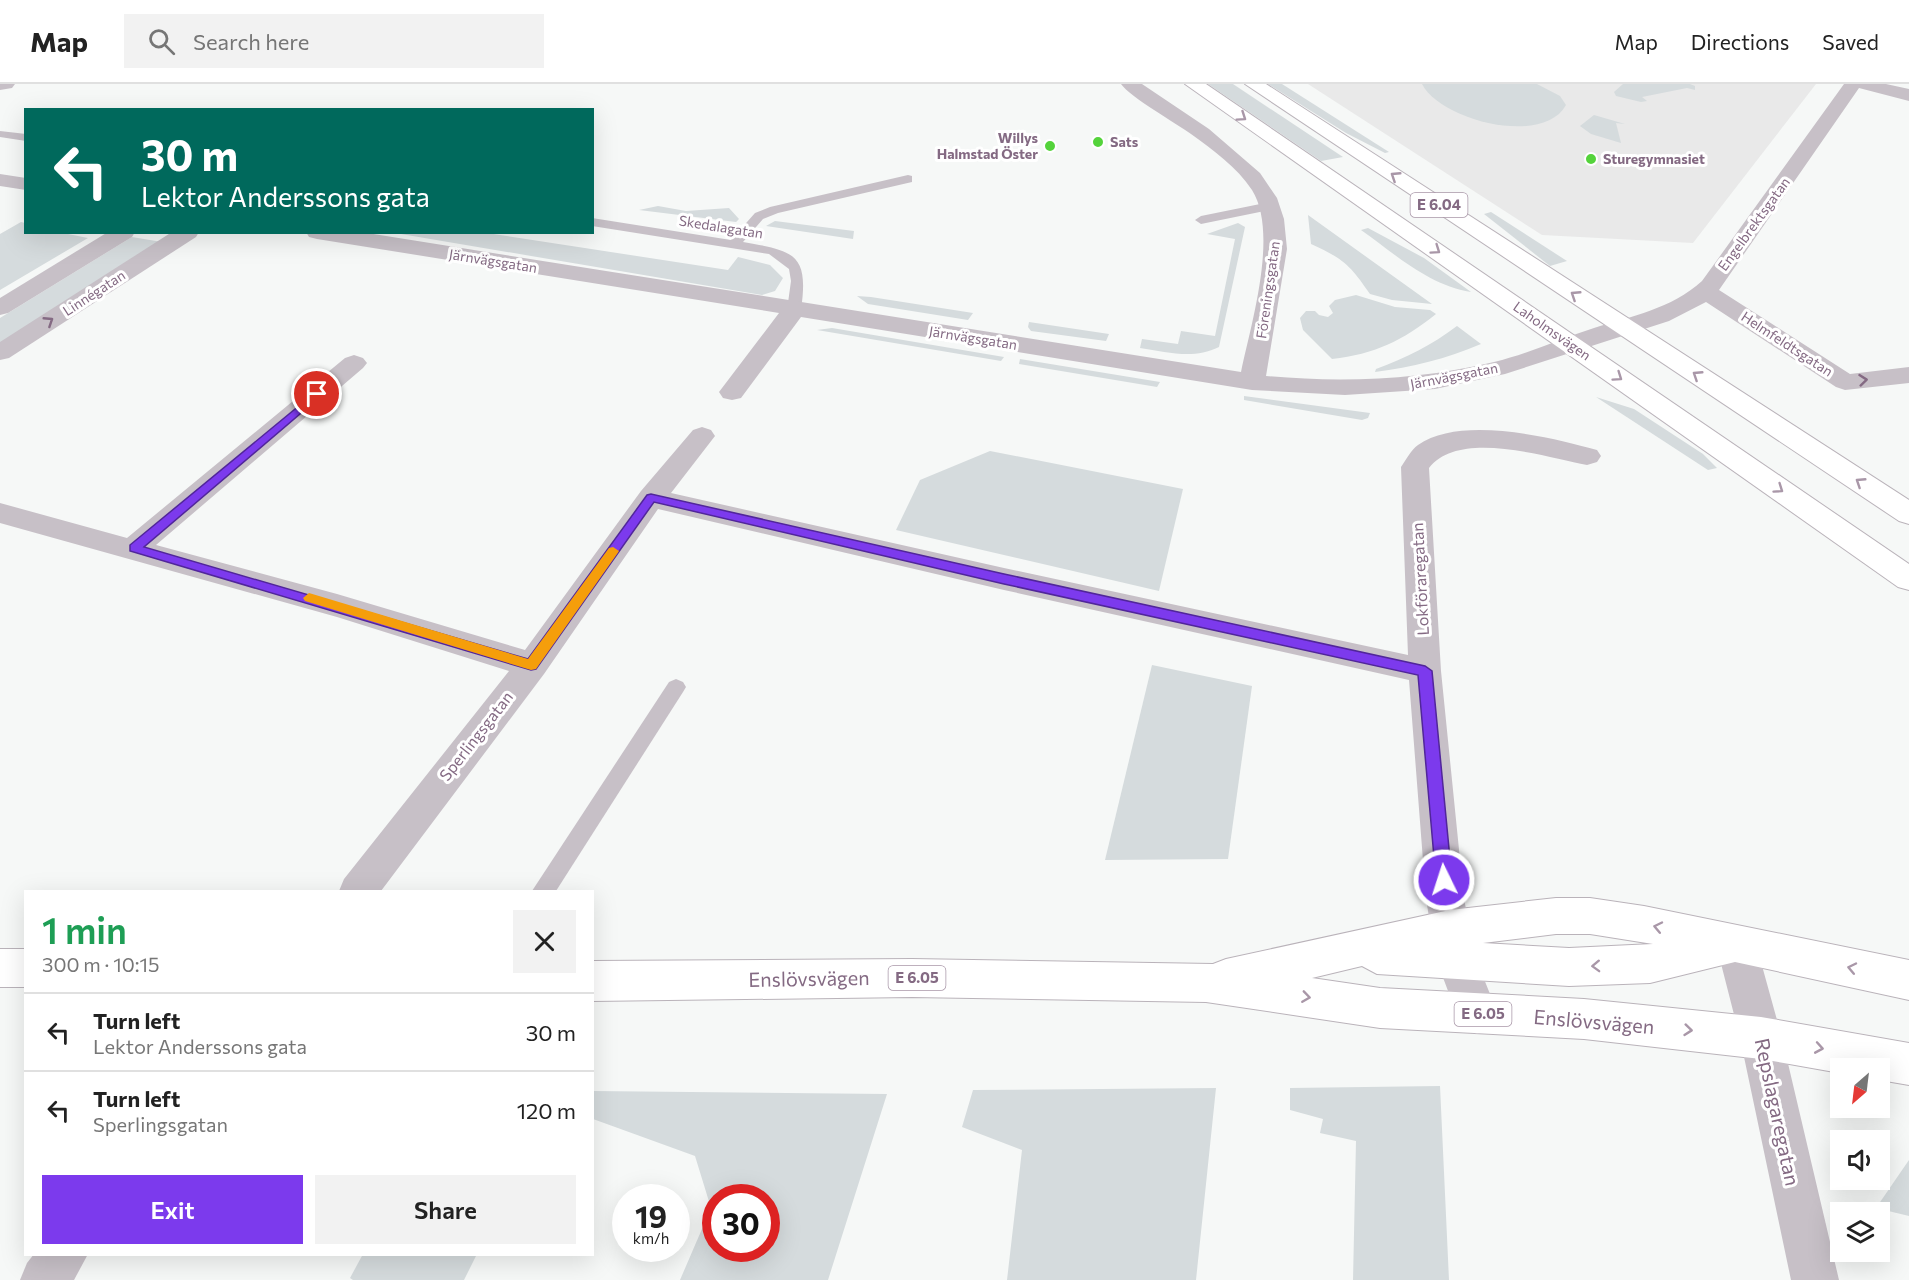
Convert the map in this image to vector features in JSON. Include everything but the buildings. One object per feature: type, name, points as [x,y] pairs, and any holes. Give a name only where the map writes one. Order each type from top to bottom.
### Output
[{"type":"highway","name":"Laholmsvägen","points":[[1194,84],[1909,579]]},
{"type":"highway","name":"E 6.04","points":[[1254,84],[1909,514]]},
{"type":"highway","name":"Enslövsvägen","points":[[1206,982],[1338,952],[1453,944],[1556,916],[1590,916],[1909,980]]},
{"type":"highway","name":"Enslövsvägen","points":[[1453,944],[1569,967],[1650,964],[1736,944]]},
{"type":"highway","points":[[0,968],[24,968]]},
{"type":"highway","name":"Enslövsvägen","points":[[594,981],[912,978],[1206,982],[1380,1008],[1584,1019],[1761,1038],[1909,1064]]},
{"type":"street","points":[[0,85],[6,84]]},
{"type":"street","name":"Föreningsgatan","points":[[1130,84],[1237,161],[1262,189],[1270,206],[1276,227],[1276,249],[1252,382]]},
{"type":"street","name":"Engelbrektsgatan","points":[[1624,327],[1682,306],[1705,291],[1853,84]]},
{"type":"street","points":[[1864,84],[1909,95]]},
{"type":"street","points":[[0,180],[24,184]]},
{"type":"street","points":[[0,308],[121,234]]},
{"type":"street","name":"Linnégatan","points":[[0,353],[185,234]]},
{"type":"street","name":"Järnvägsgatan","points":[[329,234],[794,310],[1303,388],[1392,387],[1441,381],[1498,368],[1624,327]]},
{"type":"street","name":"Helmfeldtsgatan","points":[[1705,291],[1845,382],[1909,375]]},
{"type":"street","points":[[732,392],[794,310]]},
{"type":"street","points":[[134,548],[354,363]]},
{"type":"street","name":"Sperlingsgatan","points":[[358,890],[531,665],[651,498],[702,436]]},
{"type":"street","name":"Lokföraregatan","points":[[1477,1014],[1453,944],[1445,899],[1425,671],[1415,467],[1418,458],[1427,450],[1440,443],[1461,439],[1485,439],[1587,456]]},
{"type":"street","points":[[651,498],[1425,671]]},
{"type":"street","points":[[0,513],[134,548],[531,665]]},
{"type":"street","name":"Repslagaregatan","points":[[1736,944],[1761,1038],[1815,1280]]},
{"type":"street","points":[[44,1280],[62,1256]]},
{"type":"lane","points":[[0,134],[24,138]]},
{"type":"lane","points":[[735,244],[759,216],[774,210],[908,179]]},
{"type":"lane","points":[[1201,220],[1270,206]]},
{"type":"lane","name":"Skedalagatan","points":[[594,222],[773,251],[790,259],[798,271],[794,310]]},
{"type":"lane","points":[[544,890],[676,687]]},
{"type":"shaded area","points":[[1208,84],[1233,84],[1343,157],[1321,161]]},
{"type":"shaded area","points":[[1268,84],[1282,84],[1389,152],[1385,153],[1346,133]]},
{"type":"shaded area","name":"Sturegymnasiet","points":[[1308,84],[1816,84],[1693,243],[1542,235]]},
{"type":"shaded area","points":[[1422,84],[1537,84],[1560,96],[1566,105],[1554,118],[1536,124],[1515,126],[1492,124],[1469,118],[1449,108],[1432,97]]},
{"type":"shaded area","points":[[1623,84],[1690,84],[1695,86],[1695,90],[1687,88],[1642,97],[1647,101],[1641,102],[1616,96],[1614,92]]},
{"type":"shaded area","points":[[1594,115],[1625,124],[1616,123],[1621,143],[1591,134],[1580,126]]},
{"type":"shaded area","points":[[658,206],[686,211],[729,208],[739,219],[736,222],[639,210]]},
{"type":"shaded area","points":[[1491,212],[1567,261],[1550,266],[1484,214]]},
{"type":"shaded area","points":[[1308,215],[1432,304],[1392,300],[1370,294],[1345,264],[1311,244]]},
{"type":"shaded area","points":[[775,221],[854,231],[853,239],[766,226]]},
{"type":"shaded area","points":[[21,222],[24,223],[24,234],[68,234],[88,238],[0,290],[0,234]]},
{"type":"shaded area","points":[[1238,223],[1245,227],[1219,347],[1190,354],[1140,348],[1142,339],[1178,344],[1181,331],[1215,336],[1235,239],[1207,234]]},
{"type":"shaded area","points":[[1368,228],[1424,258],[1471,292],[1440,283],[1426,276],[1361,230]]},
{"type":"shaded area","points":[[401,234],[494,234],[728,270],[738,257],[770,265],[783,278],[775,291],[762,295]]},
{"type":"shaded area","points":[[132,237],[162,242],[0,344],[0,318]]},
{"type":"shaded area","points":[[1356,295],[1395,307],[1430,310],[1436,314],[1411,332],[1387,345],[1362,354],[1332,359],[1303,330],[1300,318],[1306,311],[1315,311],[1319,315],[1328,317],[1333,313],[1329,306],[1335,300]]},
{"type":"shaded area","points":[[857,296],[973,313],[968,320],[868,304]]},
{"type":"shaded area","points":[[1029,322],[1109,334],[1106,341],[1031,331],[1028,327]]},
{"type":"shaded area","points":[[1457,326],[1481,344],[1429,362],[1375,372],[1376,369],[1428,345]]},
{"type":"shaded area","points":[[832,328],[1004,357],[1001,361],[817,330]]},
{"type":"shaded area","points":[[1020,359],[1160,382],[1157,387],[1019,364]]},
{"type":"shaded area","points":[[1244,396],[1370,413],[1368,418],[1362,420],[1244,400]]},
{"type":"shaded area","points":[[1596,397],[1634,409],[1703,454],[1717,468],[1708,470]]},
{"type":"shaded area","points":[[990,451],[1183,489],[1159,591],[896,530],[920,480]]},
{"type":"shaded area","points":[[1152,665],[1252,686],[1228,859],[1105,860]]},
{"type":"shaded area","points":[[1440,1086],[1449,1280],[1353,1280],[1356,1141],[1320,1133],[1323,1119],[1290,1110],[1290,1088]]},
{"type":"shaded area","points":[[1216,1088],[1196,1280],[1007,1280],[1022,1150],[962,1127],[973,1090]]},
{"type":"shaded area","points":[[594,1091],[887,1094],[828,1280],[680,1280],[688,1262],[690,1262],[702,1229],[702,1262],[780,1262],[780,1184],[704,1184],[695,1156],[594,1119]]},
{"type":"shaded area","points":[[1909,1160],[1909,1216],[1890,1211],[1890,1202],[1880,1202]]},
{"type":"shaded area","points":[[362,1256],[476,1256],[464,1280],[353,1280],[350,1278]]},
{"type":"slow traffic","points":[[309,598],[531,665],[613,551]]},
{"type":"place","name":"Sats","points":[[1098,142]]},
{"type":"place","name":"Willys Halmstad Öster","points":[[1050,146]]},
{"type":"place","name":"Sturegymnasiet","points":[[1591,159]]},
{"type":"route","points":[[317,394],[134,548],[338,606],[531,665],[651,498],[1004,579],[1425,671],[1444,880]]}]
